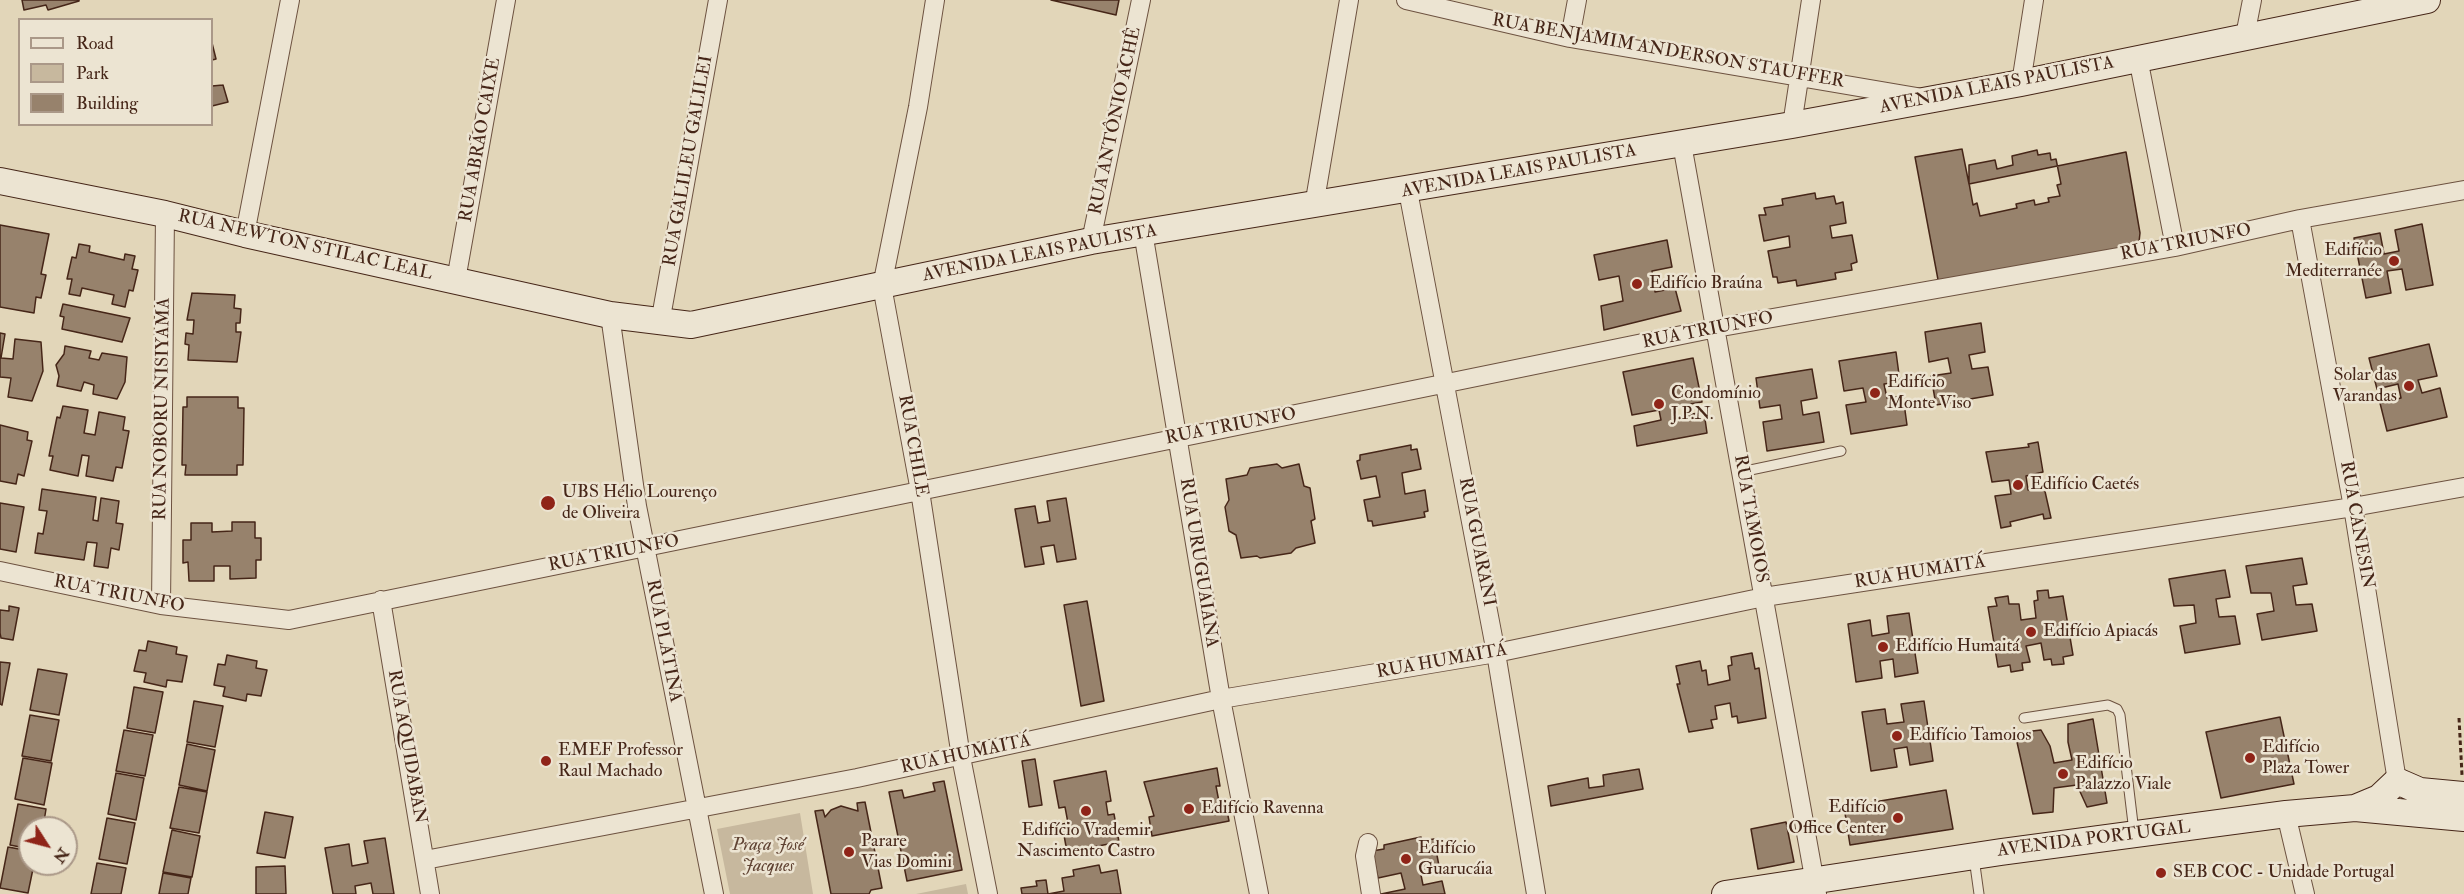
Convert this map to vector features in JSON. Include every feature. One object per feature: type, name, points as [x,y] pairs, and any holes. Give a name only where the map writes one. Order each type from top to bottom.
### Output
[{"type":"street","points":[[245,234],[290,0]]},
{"type":"street","name":"RUA ABRÃO CAIXE","points":[[456,280],[506,0]]},
{"type":"street","name":"RUA GALILEU GALILEI","points":[[660,323],[718,0]]},
{"type":"street","name":"RUA CHILE","points":[[935,0],[918,107],[882,286],[920,491],[961,757],[988,894]]},
{"type":"street","name":"RUA ANTÔNIO ACHÊ","points":[[1091,241],[1141,0]]},
{"type":"street","points":[[1314,206],[1349,0]]},
{"type":"street","name":"RUA BENJAMIM ANDERSON STAUFFER","points":[[1406,0],[1570,38],[1932,100]]},
{"type":"street","points":[[1570,38],[1577,0]]},
{"type":"street","points":[[1792,125],[1811,0]]},
{"type":"street","points":[[2021,83],[2034,0]]},
{"type":"street","points":[[2245,36],[2252,0]]},
{"type":"street","name":"AVENIDA LEAIS PAULISTA","points":[[610,315],[660,323],[691,325],[1091,241],[1408,191],[1932,100],[2427,0]]},
{"type":"street","points":[[2138,58],[2175,247]]},
{"type":"street","name":"RUA TAMOIOS","points":[[1682,144],[1816,886]]},
{"type":"street","name":"RUA NEWTON STILAC LEAL","points":[[0,181],[165,213],[245,234],[610,315]]},
{"type":"street","name":"RUA TRIUNFO","points":[[0,571],[161,605],[289,621],[381,600],[1716,328],[2175,247],[2300,219],[2464,190]]},
{"type":"street","name":"RUA GUARANI","points":[[1408,191],[1497,653],[1536,894]]},
{"type":"street","name":"RUA NOBORU NISIYAMA","points":[[161,605],[165,213]]},
{"type":"street","name":"RUA CANESIN","points":[[2300,219],[2353,507],[2397,781]]},
{"type":"street","name":"RUA URUGUAIANA","points":[[1143,232],[1221,699],[1259,894]]},
{"type":"street","name":"RUA PLATINA","points":[[610,315],[645,548],[695,810],[714,894]]},
{"type":"street","name":"RUA HUMAITÁ","points":[[425,860],[695,810],[961,757],[1221,699],[1497,653],[1764,597],[2353,507],[2464,487]]},
{"type":"street","name":"RUA AQUIDABAN","points":[[381,600],[430,894]]},
{"type":"street","points":[[2355,808],[2379,798],[2397,781],[2420,791],[2464,803]]},
{"type":"street","name":"AVENIDA PORTUGAL","points":[[1725,894],[1816,886],[1974,856],[2286,814],[2464,803]]},
{"type":"street","points":[[2286,814],[2305,894]]},
{"type":"street","points":[[1368,843],[1365,856],[1371,894]]},
{"type":"lane","points":[[1741,472],[1840,451]]},
{"type":"lane","points":[[2024,718],[2108,705],[2117,709],[2120,715],[2134,835]]},
{"type":"lane","points":[[1974,856],[1978,894]]},
{"type":"path","points":[[2459,718],[2464,803]]},
{"type":"green space","name":"Praça José Jacques","points":[[800,813],[813,894],[730,894],[717,829]]},
{"type":"green space","points":[[966,884],[968,894],[916,894]]},
{"type":"building","points":[[22,0],[79,1],[48,10],[46,5],[24,10]]},
{"type":"building","points":[[1051,0],[1119,0],[1116,15]]},
{"type":"building","points":[[223,85],[228,102],[213,106],[213,86]]},
{"type":"building","points":[[1962,149],[1969,184],[2126,152],[2140,233],[2139,242],[2133,247],[1939,285],[1915,157]]},
{"type":"building","points":[[2037,150],[2038,155],[2050,153],[2051,160],[2056,159],[2061,184],[2057,185],[2060,196],[2048,198],[2049,202],[2035,205],[2034,200],[2016,204],[2017,208],[1980,216],[1977,203],[1973,205],[1969,165],[1995,160],[1997,169],[2013,165],[2012,156]]},
{"type":"building","points":[[1815,193],[1816,199],[1834,196],[1836,204],[1843,202],[1846,223],[1830,226],[1832,238],[1852,235],[1857,262],[1851,264],[1852,270],[1835,273],[1836,279],[1797,286],[1796,280],[1778,283],[1777,277],[1773,277],[1768,251],[1790,247],[1789,236],[1764,241],[1759,215],[1766,215],[1764,208],[1783,205],[1782,199]]},
{"type":"building","name":"Edifício Mediterranée","points":[[2422,224],[2433,285],[2406,290],[2402,269],[2387,271],[2391,293],[2366,298],[2354,238],[2380,233],[2384,254],[2399,251],[2395,230]]},
{"type":"building","points":[[0,225],[49,234],[41,274],[46,275],[41,298],[36,297],[34,313],[0,307]]},
{"type":"building","name":"Edifício Braúna","points":[[1667,240],[1672,267],[1652,271],[1655,292],[1675,288],[1681,311],[1604,330],[1601,306],[1623,301],[1619,276],[1599,280],[1594,255]]},
{"type":"building","points":[[79,244],[90,246],[89,252],[124,260],[125,254],[135,256],[132,269],[138,270],[133,291],[129,290],[125,307],[112,304],[114,295],[82,288],[80,296],[69,294],[72,279],[67,279],[72,257],[76,258]]},
{"type":"building","points":[[192,293],[235,295],[234,308],[241,309],[240,323],[236,323],[236,332],[241,332],[237,362],[188,360],[189,345],[185,344],[186,333],[193,334],[194,320],[187,320]]},
{"type":"building","points":[[63,304],[130,318],[122,342],[62,329],[64,317],[60,316]]},
{"type":"building","points":[[1981,323],[1985,352],[1969,355],[1972,369],[1988,367],[1993,395],[1936,405],[1931,376],[1951,373],[1948,358],[1929,362],[1925,332]]},
{"type":"building","points":[[0,333],[5,334],[1,358],[13,359],[15,339],[41,342],[43,371],[32,401],[8,397],[11,378],[0,377]]},
{"type":"building","name":"Solar das Varandas","points":[[2429,344],[2437,376],[2418,380],[2422,393],[2440,388],[2447,417],[2387,431],[2380,403],[2401,398],[2398,384],[2377,389],[2369,358]]},
{"type":"building","points":[[65,346],[91,351],[89,358],[99,360],[102,353],[127,357],[125,382],[117,399],[93,394],[94,385],[84,382],[81,391],[57,386],[59,376],[56,365],[64,354]]},
{"type":"building","name":"Edifício Monte Viso","points":[[1896,352],[1900,382],[1884,384],[1887,398],[1903,396],[1907,425],[1851,434],[1846,405],[1866,402],[1863,388],[1844,391],[1839,361]]},
{"type":"building","name":"Condomínio J.P.N.","points":[[1693,358],[1702,402],[1673,407],[1675,417],[1704,412],[1707,433],[1637,446],[1634,426],[1661,420],[1659,410],[1632,415],[1623,372]]},
{"type":"building","points":[[1812,369],[1817,398],[1801,401],[1803,415],[1819,412],[1824,442],[1767,451],[1763,422],[1782,419],[1780,405],[1760,408],[1756,378]]},
{"type":"building","points":[[187,397],[238,397],[238,408],[244,408],[243,465],[237,465],[237,475],[185,475],[186,465],[182,465],[183,407],[187,407]]},
{"type":"building","points":[[63,406],[88,410],[84,433],[95,435],[99,412],[125,417],[123,430],[129,431],[122,468],[116,467],[113,481],[86,476],[89,456],[82,455],[78,476],[50,470],[53,456],[49,456],[57,417],[60,418]]},
{"type":"building","points":[[0,425],[28,432],[27,440],[32,441],[24,476],[18,474],[16,484],[0,481]]},
{"type":"building","name":"Edifício Caetés","points":[[2038,442],[2043,472],[2026,476],[2028,490],[2044,487],[2051,518],[2044,519],[2043,514],[2010,522],[2011,526],[2001,528],[1995,496],[2011,494],[2009,480],[1992,482],[1986,452],[2029,447],[2028,444]]},
{"type":"building","points":[[1411,445],[1411,450],[1417,449],[1421,469],[1402,473],[1405,494],[1425,490],[1428,511],[1424,512],[1425,517],[1373,526],[1372,521],[1368,521],[1364,500],[1380,497],[1376,476],[1361,479],[1357,461],[1360,460],[1360,455]]},
{"type":"building","points":[[1277,464],[1282,468],[1299,464],[1304,486],[1310,488],[1315,519],[1311,521],[1315,543],[1296,548],[1291,553],[1260,558],[1257,556],[1241,558],[1236,535],[1229,531],[1225,507],[1229,500],[1226,479],[1247,475],[1250,468]]},
{"type":"building","points":[[42,489],[96,497],[93,520],[98,521],[101,498],[119,501],[116,523],[123,524],[119,550],[111,548],[108,568],[94,566],[97,543],[87,542],[84,560],[35,553],[38,533],[43,534],[47,511],[39,510]]},
{"type":"building","points":[[1066,498],[1076,559],[1057,562],[1054,545],[1041,547],[1044,564],[1025,567],[1015,509],[1035,506],[1038,523],[1050,521],[1047,501]]},
{"type":"building","points":[[0,503],[24,507],[16,552],[0,549]]},
{"type":"building","points":[[232,522],[255,522],[255,538],[261,538],[261,560],[256,560],[256,578],[230,579],[230,566],[214,566],[214,581],[189,581],[188,562],[183,563],[183,540],[191,540],[191,523],[212,523],[212,532],[232,531]]},
{"type":"building","points":[[2302,558],[2307,584],[2293,586],[2296,605],[2312,604],[2317,631],[2262,640],[2257,614],[2274,611],[2271,593],[2251,593],[2246,566]]},
{"type":"building","points":[[2225,570],[2230,597],[2216,599],[2219,617],[2235,616],[2240,644],[2185,653],[2180,626],[2196,623],[2194,605],[2174,606],[2169,579]]},
{"type":"building","name":"Edifício Apiacás","points":[[2048,590],[2049,598],[2063,596],[2073,655],[2063,657],[2064,664],[2052,665],[2051,659],[2044,660],[2041,643],[2026,646],[2030,662],[2022,663],[2023,670],[2011,672],[2010,665],[1998,667],[1988,607],[1997,606],[1995,598],[2008,596],[2009,604],[2019,604],[2021,620],[2036,618],[2034,601],[2038,600],[2037,591]]},
{"type":"building","points":[[1087,601],[1104,701],[1081,706],[1064,605]]},
{"type":"building","points":[[9,606],[19,608],[13,640],[1,638],[0,633],[0,610],[9,611]]},
{"type":"building","name":"Edifício Humaitá","points":[[1909,613],[1918,673],[1895,677],[1893,659],[1880,661],[1882,678],[1856,682],[1848,624],[1870,620],[1872,636],[1889,633],[1887,616]]},
{"type":"building","points":[[148,641],[177,647],[176,654],[187,656],[182,682],[167,680],[166,687],[144,682],[146,673],[134,671],[139,650],[146,651]]},
{"type":"building","points":[[1752,653],[1755,669],[1759,668],[1766,718],[1738,723],[1737,716],[1732,717],[1730,703],[1715,706],[1717,719],[1711,720],[1713,728],[1689,732],[1677,684],[1680,684],[1676,666],[1700,661],[1702,671],[1706,670],[1708,685],[1730,680],[1728,666],[1732,665],[1731,657]]},
{"type":"building","points":[[227,655],[257,661],[256,668],[267,670],[261,696],[247,694],[246,701],[223,696],[225,687],[214,685],[218,664],[225,665]]},
{"type":"building","points":[[0,662],[10,663],[2,705],[0,704]]},
{"type":"building","points":[[38,669],[67,674],[59,715],[30,710]]},
{"type":"building","points":[[134,687],[163,692],[155,733],[127,728]]},
{"type":"building","points":[[194,701],[223,706],[215,747],[187,742]]},
{"type":"building","name":"Edifício Tamoios","points":[[1924,701],[1933,761],[1910,765],[1907,747],[1894,749],[1897,767],[1871,771],[1862,712],[1885,709],[1887,724],[1904,722],[1901,704]]},
{"type":"building","points":[[30,715],[59,720],[51,761],[22,756]]},
{"type":"building","name":"Edifício Plaza Tower","points":[[2280,717],[2294,784],[2221,798],[2206,732]]},
{"type":"building","name":"Edifício Palazzo Viale","points":[[2093,719],[2107,803],[2087,807],[2077,785],[2054,788],[2053,812],[2033,814],[2015,733],[2041,730],[2050,746],[2054,763],[2072,760],[2068,742],[2068,724]]},
{"type":"building","points":[[124,730],[153,735],[145,776],[116,771]]},
{"type":"building","points":[[187,744],[215,750],[207,791],[179,785]]},
{"type":"building","points":[[23,758],[52,763],[44,805],[15,799]]},
{"type":"building","points":[[1035,759],[1042,805],[1029,807],[1022,761]]},
{"type":"building","name":"Edifício Ravenna","points":[[1217,768],[1220,786],[1216,786],[1219,802],[1225,800],[1229,821],[1152,836],[1149,817],[1154,816],[1144,782]]},
{"type":"building","points":[[1639,769],[1643,789],[1551,806],[1548,786],[1588,778],[1589,788],[1604,786],[1603,775]]},
{"type":"building","name":"Edifício Vrademir Nascimento Castro","points":[[1106,771],[1111,801],[1106,802],[1108,815],[1114,814],[1119,842],[1067,852],[1062,824],[1068,823],[1065,807],[1059,808],[1054,781]]},
{"type":"building","points":[[116,773],[144,778],[136,820],[108,814]]},
{"type":"building","points":[[944,781],[962,870],[907,881],[889,792],[902,790],[904,798],[935,791],[933,783]]},
{"type":"building","points":[[179,787],[207,792],[199,833],[170,828]]},
{"type":"building","name":"Edifício Office Center","points":[[1946,790],[1953,829],[1850,845],[1844,807]]},
{"type":"building","name":"Parare Vias Domini","points":[[865,802],[882,888],[871,890],[869,894],[831,894],[815,811],[823,810],[825,817],[831,810],[841,806],[858,811],[857,803]]},
{"type":"building","points":[[18,804],[46,809],[45,816],[18,816],[18,847],[10,845]]},
{"type":"building","points":[[265,812],[293,817],[285,858],[257,853]]},
{"type":"building","points":[[107,818],[135,823],[127,864],[99,859]]},
{"type":"building","points":[[1786,822],[1794,862],[1758,869],[1751,829]]},
{"type":"building","points":[[172,830],[200,836],[192,877],[163,872]]},
{"type":"building","name":"Edifício Guarucáia","points":[[1421,837],[1422,841],[1434,839],[1439,866],[1420,870],[1423,885],[1442,881],[1445,894],[1381,894],[1405,889],[1401,873],[1378,878],[1372,851],[1384,849],[1384,845]]},
{"type":"building","points":[[385,838],[394,894],[373,894],[371,883],[355,886],[356,894],[333,894],[325,848],[349,844],[352,866],[368,863],[364,841]]},
{"type":"building","points":[[8,847],[18,849],[18,876],[32,876],[28,893],[0,888]]},
{"type":"building","points":[[97,863],[126,868],[121,894],[91,894]]},
{"type":"building","points":[[1099,865],[1101,873],[1117,870],[1121,894],[1048,894],[1064,891],[1062,878],[1074,876],[1073,870]]},
{"type":"building","points":[[285,866],[286,894],[256,894],[256,867]]},
{"type":"building","points":[[163,873],[191,878],[188,894],[159,894]]},
{"type":"building","points":[[1046,880],[1048,894],[1022,894],[1021,888],[1037,886],[1036,881]]},
{"type":"place","name":"Edifício Mediterranée","points":[[2394,261]]},
{"type":"place","name":"Edifício Braúna","points":[[1637,284]]},
{"type":"place","name":"Solar das Varandas","points":[[2409,386]]},
{"type":"place","name":"Edifício Monte Viso","points":[[1875,393]]},
{"type":"place","name":"Condomínio J.P.N.","points":[[1659,404]]},
{"type":"place","name":"Edifício Caetés","points":[[2018,485]]},
{"type":"place","name":"UBS Hélio Lourenço de Oliveira","points":[[548,503]]},
{"type":"place","name":"Edifício Apiacás","points":[[2031,632]]},
{"type":"place","name":"Edifício Humaitá","points":[[1883,647]]},
{"type":"place","name":"Edifício Tamoios","points":[[1897,736]]},
{"type":"place","name":"Edifício Plaza Tower","points":[[2250,758]]},
{"type":"place","name":"EMEF Professor Raul Machado","points":[[546,761]]},
{"type":"place","name":"Edifício Palazzo Viale","points":[[2063,774]]},
{"type":"place","name":"Edifício Ravenna","points":[[1189,809]]},
{"type":"place","name":"Edifício Vrademir Nascimento Castro","points":[[1086,811]]},
{"type":"place","name":"Edifício Office Center","points":[[1898,818]]},
{"type":"place","name":"Parare Vias Domini","points":[[849,852]]},
{"type":"place","name":"Edifício Guarucáia","points":[[1406,859]]},
{"type":"place","name":"SEB COC - Unidade Portugal","points":[[2161,873]]}]
